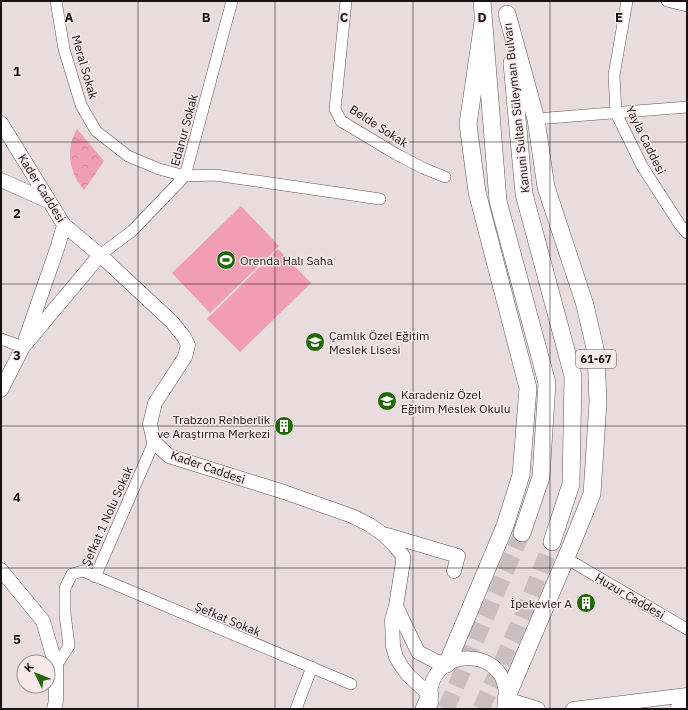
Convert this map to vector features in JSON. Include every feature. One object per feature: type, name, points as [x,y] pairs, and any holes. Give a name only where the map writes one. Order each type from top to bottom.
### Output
[{"type":"main road","name":"Kanuni Sultan Süleyman Bulvarı","points":[[482,1],[498,201],[547,383],[541,477],[522,533]]},
{"type":"main road","name":"Kanuni Sultan Süleyman Bulvarı","points":[[506,7],[524,194],[573,376],[572,484],[552,542]]},
{"type":"main road","name":"61-67","points":[[505,704],[592,494],[598,402],[596,353],[585,305],[546,187],[536,119],[506,7]]},
{"type":"main road","points":[[447,664],[505,526],[521,475],[528,388],[477,192],[468,124],[483,22]]},
{"type":"street","name":"Meral Sokak","points":[[56,1],[64,49],[81,105],[96,131],[128,156],[159,169],[185,176],[215,174],[380,199]]},
{"type":"street","name":"Edanur Sokak","points":[[100,255],[132,230],[185,176],[232,1]]},
{"type":"street","name":"Belde Sokak","points":[[346,1],[335,109],[342,121],[396,154],[423,168],[445,177]]},
{"type":"street","name":"Yayla Caddesi","points":[[628,1],[614,75],[616,113],[642,166],[687,234]]},
{"type":"street","points":[[667,1],[687,6]]},
{"type":"street","points":[[536,119],[687,107]]},
{"type":"street","name":"Kader Caddesi","points":[[1,123],[64,225],[100,255],[172,322],[184,337],[188,345],[185,357],[155,403],[150,424],[154,442],[169,456],[284,492],[352,516],[384,534],[403,556],[396,606],[391,625],[393,646],[396,657],[428,704]]},
{"type":"street","points":[[1,180],[50,202]]},
{"type":"street","points":[[1,390],[23,347],[64,225]]},
{"type":"street","points":[[23,347],[100,255]]},
{"type":"street","points":[[1,339],[23,347]]},
{"type":"street","name":"Şefkat 1 Nolu Sokak","points":[[56,666],[69,646],[65,614],[65,588],[72,574],[83,571],[95,577],[154,442]]},
{"type":"street","points":[[384,534],[458,556],[454,571]]},
{"type":"street","name":"Huzur Caddesi","points":[[574,563],[687,629]]},
{"type":"street","points":[[1,570],[43,621],[53,654]]},
{"type":"street","name":"Şefkat Sokak","points":[[95,577],[351,684]]},
{"type":"street","points":[[396,606],[418,652],[430,659],[447,664]]},
{"type":"street","points":[[428,704],[432,682],[438,672],[447,664],[458,659],[470,658],[482,660],[492,666],[500,676],[505,687],[505,704],[538,709]]},
{"type":"street","points":[[296,709],[312,667]]},
{"type":"street","points":[[54,709],[56,694]]},
{"type":"street","points":[[573,709],[687,695]]},
{"type":"street","points":[[677,709],[686,709]]},
{"type":"green space","points":[[77,129],[104,161],[84,190],[75,176],[70,161],[71,145]]},
{"type":"green space","name":"Orenda Halı Saha","points":[[241,206],[279,246],[210,313],[172,273]]},
{"type":"green space","name":"Orenda Halı Saha","points":[[278,249],[311,283],[240,352],[207,319]]},
{"type":"tunnel","points":[[446,709],[522,533]]},
{"type":"tunnel","points":[[481,709],[523,615],[552,542]]},
{"type":"place","name":"Orenda Halı Saha","points":[[226,260]]},
{"type":"place","name":"Çamlık Özel Eğitim Meslek Lisesi","points":[[315,342]]},
{"type":"place","name":"Karadeniz Özel Eğitim Meslek Okulu","points":[[387,401]]},
{"type":"place","name":"Trabzon Rehberlik ve Araştırma Merkezi","points":[[284,426]]},
{"type":"place","name":"İpekevler A","points":[[586,603]]}]
